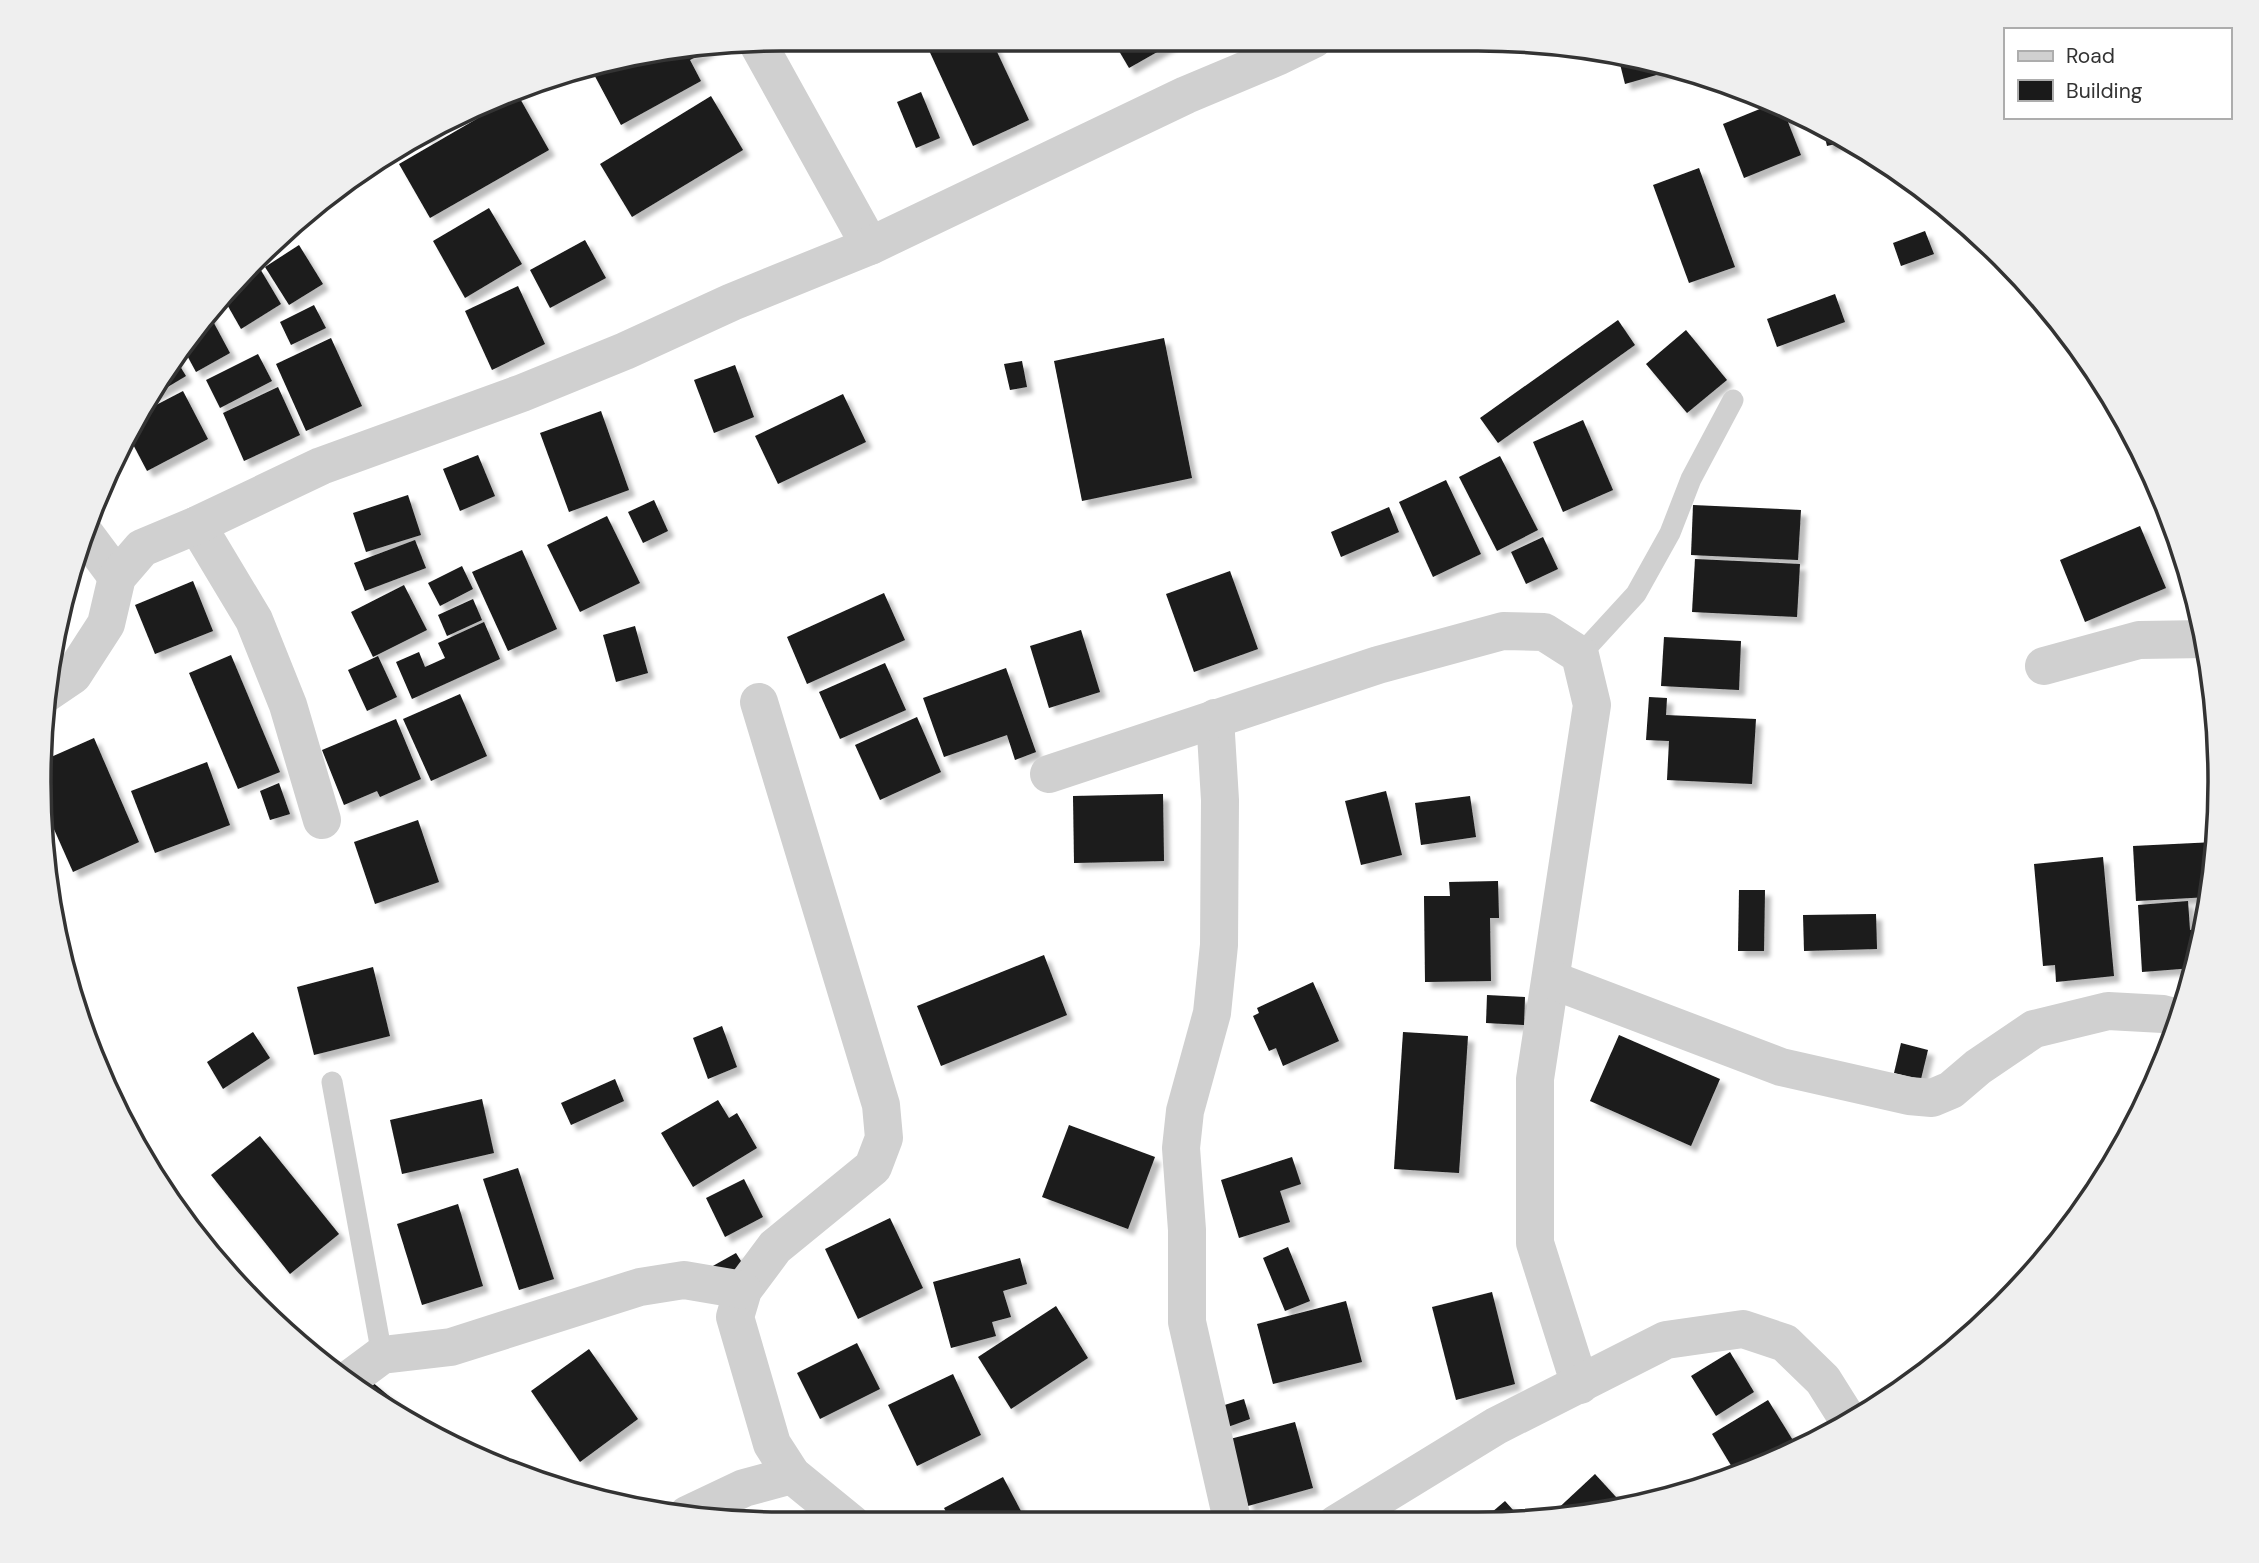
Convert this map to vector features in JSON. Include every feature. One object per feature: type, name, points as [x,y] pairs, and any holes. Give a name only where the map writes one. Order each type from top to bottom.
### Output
[{"type":"street","points":[[762,51],[870,246]]},
{"type":"street","points":[[57,686],[73,676],[106,624],[117,577],[142,548],[321,466],[522,393],[625,351],[732,302],[870,246],[1186,95],[1266,51]]},
{"type":"street","points":[[197,525],[254,620],[288,705],[322,820]]},
{"type":"street","points":[[92,543],[117,577]]},
{"type":"street","points":[[1049,774],[1378,665],[1503,631],[1544,632],[1580,655],[1592,705],[1535,1079],[1535,1243],[1580,1385]]},
{"type":"street","points":[[2044,666],[2139,640],[2194,639]]},
{"type":"street","points":[[759,702],[881,1105],[884,1138],[873,1167],[775,1247],[743,1290],[735,1317],[772,1444],[792,1475],[837,1512]]},
{"type":"street","points":[[1214,718],[1220,800],[1220,945],[1212,1013],[1185,1111],[1181,1147],[1187,1230],[1187,1322],[1230,1512]]},
{"type":"street","points":[[1552,980],[1781,1067],[1909,1096],[1932,1098],[1951,1090],[1978,1067],[2034,1029],[2108,1011],[2169,1016]]},
{"type":"street","points":[[355,1374],[382,1355],[451,1348],[640,1287],[684,1280],[743,1290]]},
{"type":"street","points":[[1356,1512],[1496,1426],[1666,1340],[1743,1329],[1785,1343],[1823,1380],[1844,1413]]},
{"type":"street","points":[[702,1508],[744,1488],[792,1475]]},
{"type":"lane","points":[[1580,655],[1636,594],[1670,533],[1691,479],[1733,400]]},
{"type":"lane","points":[[332,1082],[382,1355]]},
{"type":"building","points":[[929,51],[997,51],[1029,120],[973,146]]},
{"type":"building","points":[[1119,51],[1159,51],[1129,68]]},
{"type":"building","points":[[698,56],[690,60],[701,81],[621,125],[594,75]]},
{"type":"building","points":[[1620,65],[1659,74],[1625,84]]},
{"type":"building","points":[[921,92],[940,138],[916,148],[897,102]]},
{"type":"building","points":[[711,96],[743,150],[632,217],[600,164]]},
{"type":"building","points":[[520,99],[549,150],[430,218],[399,164],[488,112]]},
{"type":"building","points":[[1762,108],[1787,120],[1801,155],[1744,178],[1723,124]]},
{"type":"building","points":[[1699,168],[1735,267],[1689,283],[1653,185]]},
{"type":"building","points":[[489,208],[522,264],[465,298],[433,241]]},
{"type":"building","points":[[1925,231],[1934,254],[1901,266],[1893,243]]},
{"type":"building","points":[[585,240],[606,278],[550,308],[530,270]]},
{"type":"building","points":[[299,245],[323,284],[289,305],[265,267]]},
{"type":"building","points":[[261,270],[281,304],[241,329],[228,305]]},
{"type":"building","points":[[518,286],[545,344],[492,370],[465,311]]},
{"type":"building","points":[[1835,294],[1845,322],[1777,347],[1767,319]]},
{"type":"building","points":[[314,305],[326,328],[291,345],[280,322]]},
{"type":"building","points":[[1618,320],[1635,345],[1498,443],[1480,418]]},
{"type":"building","points":[[214,323],[230,353],[196,372],[188,357]]},
{"type":"building","points":[[1686,330],[1727,380],[1687,413],[1646,364]]},
{"type":"building","points":[[331,338],[362,406],[306,431],[276,364]]},
{"type":"building","points":[[1164,338],[1192,478],[1082,501],[1054,361]]},
{"type":"building","points":[[258,354],[272,381],[220,408],[206,380]]},
{"type":"building","points":[[1022,361],[1027,387],[1010,390],[1004,364]]},
{"type":"building","points":[[735,365],[754,417],[714,433],[694,380]]},
{"type":"building","points":[[180,367],[186,376],[167,388]]},
{"type":"building","points":[[278,387],[300,435],[244,461],[223,413]]},
{"type":"building","points":[[183,391],[208,439],[147,471],[133,445],[156,405]]},
{"type":"building","points":[[843,394],[866,442],[778,484],[755,436]]},
{"type":"building","points":[[601,411],[629,490],[569,512],[540,433]]},
{"type":"building","points":[[1583,420],[1613,490],[1563,512],[1533,442]]},
{"type":"building","points":[[478,455],[495,496],[460,511],[443,469]]},
{"type":"building","points":[[1500,456],[1538,530],[1497,551],[1459,477]]},
{"type":"building","points":[[1446,480],[1481,554],[1433,577],[1399,502]]},
{"type":"building","points":[[408,495],[421,535],[366,552],[353,513]]},
{"type":"building","points":[[654,500],[668,531],[643,543],[628,512]]},
{"type":"building","points":[[1693,505],[1801,510],[1798,560],[1691,555]]},
{"type":"building","points":[[1389,507],[1399,532],[1341,557],[1331,532]]},
{"type":"building","points":[[607,516],[640,583],[580,612],[547,545]]},
{"type":"building","points":[[2140,526],[2166,588],[2085,622],[2060,560]]},
{"type":"building","points":[[1543,537],[1558,569],[1526,584],[1511,552]]},
{"type":"building","points":[[415,540],[426,568],[365,591],[354,563]]},
{"type":"building","points":[[522,550],[557,629],[508,651],[472,572]]},
{"type":"building","points":[[1695,559],[1800,564],[1797,617],[1692,612]]},
{"type":"building","points":[[462,566],[473,589],[440,606],[428,583]]},
{"type":"building","points":[[1230,571],[1258,649],[1194,672],[1166,594]]},
{"type":"building","points":[[193,581],[213,631],[155,654],[135,605]]},
{"type":"building","points":[[404,585],[427,630],[373,657],[351,612]]},
{"type":"building","points":[[884,593],[905,640],[807,684],[787,637]]},
{"type":"building","points":[[473,599],[482,620],[447,636],[438,615]]},
{"type":"building","points":[[484,622],[500,659],[412,699],[396,662],[419,652],[425,667],[445,658],[438,643]]},
{"type":"building","points":[[635,626],[648,673],[616,682],[603,635]]},
{"type":"building","points":[[1081,630],[1100,692],[1049,708],[1030,646]]},
{"type":"building","points":[[1664,637],[1741,641],[1739,690],[1661,686]]},
{"type":"building","points":[[231,655],[280,772],[238,789],[189,673]]},
{"type":"building","points":[[378,656],[397,697],[367,711],[348,670]]},
{"type":"building","points":[[885,663],[906,710],[840,739],[819,692]]},
{"type":"building","points":[[1006,668],[1036,752],[1015,760],[1007,735],[944,757],[923,698]]},
{"type":"building","points":[[460,694],[487,756],[431,781],[403,719]]},
{"type":"building","points":[[1649,697],[1667,698],[1666,715],[1756,719],[1752,784],[1667,780],[1669,741],[1646,740]]},
{"type":"building","points":[[917,717],[941,772],[880,800],[855,745]]},
{"type":"building","points":[[396,719],[421,779],[380,797],[377,791],[344,805],[322,750]]},
{"type":"building","points":[[94,738],[139,842],[73,872],[52,825],[52,757]]},
{"type":"building","points":[[207,762],[230,825],[155,853],[131,791]]},
{"type":"building","points":[[279,783],[290,814],[270,820],[260,791]]},
{"type":"building","points":[[1386,791],[1402,855],[1361,865],[1345,801]]},
{"type":"building","points":[[1163,794],[1164,861],[1074,863],[1073,796]]},
{"type":"building","points":[[1470,796],[1476,837],[1421,845],[1415,803]]},
{"type":"building","points":[[418,820],[439,882],[375,904],[354,842]]},
{"type":"building","points":[[2206,842],[2198,898],[2136,901],[2133,846]]},
{"type":"building","points":[[2103,857],[2114,976],[2056,982],[2055,965],[2043,966],[2034,864]]},
{"type":"building","points":[[1498,881],[1499,918],[1490,918],[1491,981],[1425,982],[1424,896],[1450,896],[1449,882]]},
{"type":"building","points":[[1739,890],[1765,890],[1764,951],[1738,951]]},
{"type":"building","points":[[2188,901],[2190,930],[2193,930],[2184,969],[2142,972],[2138,905]]},
{"type":"building","points":[[1876,914],[1877,949],[1804,951],[1803,915]]},
{"type":"building","points":[[1044,955],[1067,1015],[941,1066],[917,1006]]},
{"type":"building","points":[[373,967],[390,1036],[314,1055],[297,987]]},
{"type":"building","points":[[1313,982],[1339,1041],[1283,1066],[1276,1048],[1269,1051],[1253,1016],[1259,1013],[1257,1008]]},
{"type":"building","points":[[1487,995],[1525,997],[1524,1025],[1486,1023]]},
{"type":"building","points":[[722,1026],[737,1067],[708,1079],[693,1038]]},
{"type":"building","points":[[253,1032],[270,1058],[223,1089],[207,1062]]},
{"type":"building","points":[[1403,1032],[1468,1036],[1459,1173],[1394,1169]]},
{"type":"building","points":[[1619,1035],[1720,1079],[1691,1146],[1590,1101]]},
{"type":"building","points":[[1901,1043],[1928,1050],[1921,1079],[1894,1073]]},
{"type":"building","points":[[615,1079],[624,1101],[571,1125],[561,1103]]},
{"type":"building","points":[[482,1099],[494,1153],[402,1174],[390,1120]]},
{"type":"building","points":[[718,1100],[729,1118],[737,1113],[757,1148],[693,1187],[661,1133]]},
{"type":"building","points":[[1069,1125],[1155,1157],[1128,1229],[1042,1197]]},
{"type":"building","points":[[260,1136],[339,1234],[290,1274],[211,1175]]},
{"type":"building","points":[[1292,1157],[1301,1184],[1280,1191],[1290,1222],[1239,1238],[1221,1180]]},
{"type":"building","points":[[518,1168],[554,1279],[519,1290],[483,1179]]},
{"type":"building","points":[[744,1179],[763,1217],[725,1237],[706,1198]]},
{"type":"building","points":[[458,1204],[483,1286],[422,1305],[397,1224]]},
{"type":"building","points":[[890,1218],[923,1288],[858,1319],[825,1249]]},
{"type":"building","points":[[1288,1247],[1310,1301],[1285,1311],[1263,1258]]},
{"type":"building","points":[[736,1253],[746,1269],[720,1284],[711,1267]]},
{"type":"building","points":[[1020,1258],[1027,1284],[1003,1291],[1011,1317],[992,1322],[996,1336],[951,1348],[933,1282]]},
{"type":"building","points":[[1492,1292],[1515,1384],[1456,1400],[1432,1307]]},
{"type":"building","points":[[1346,1301],[1362,1362],[1273,1384],[1257,1324]]},
{"type":"building","points":[[1056,1306],[1088,1358],[1011,1409],[978,1357]]},
{"type":"building","points":[[857,1343],[880,1389],[820,1419],[797,1373]]},
{"type":"building","points":[[589,1349],[638,1419],[580,1462],[531,1391]]},
{"type":"building","points":[[1730,1352],[1754,1392],[1716,1416],[1691,1376]]},
{"type":"building","points":[[953,1374],[981,1435],[917,1466],[888,1405]]},
{"type":"building","points":[[371,1381],[394,1400],[376,1389],[369,1384]]},
{"type":"building","points":[[1244,1399],[1250,1419],[1225,1428],[1218,1407]]},
{"type":"building","points":[[1768,1400],[1793,1441],[1731,1466],[1712,1434]]},
{"type":"building","points":[[1295,1422],[1313,1488],[1248,1506],[1230,1439]]},
{"type":"building","points":[[1595,1474],[1617,1498],[1573,1506],[1559,1507]]},
{"type":"building","points":[[1003,1477],[1021,1512],[946,1512],[944,1508]]},
{"type":"building","points":[[1505,1501],[1514,1511],[1492,1512]]}]
